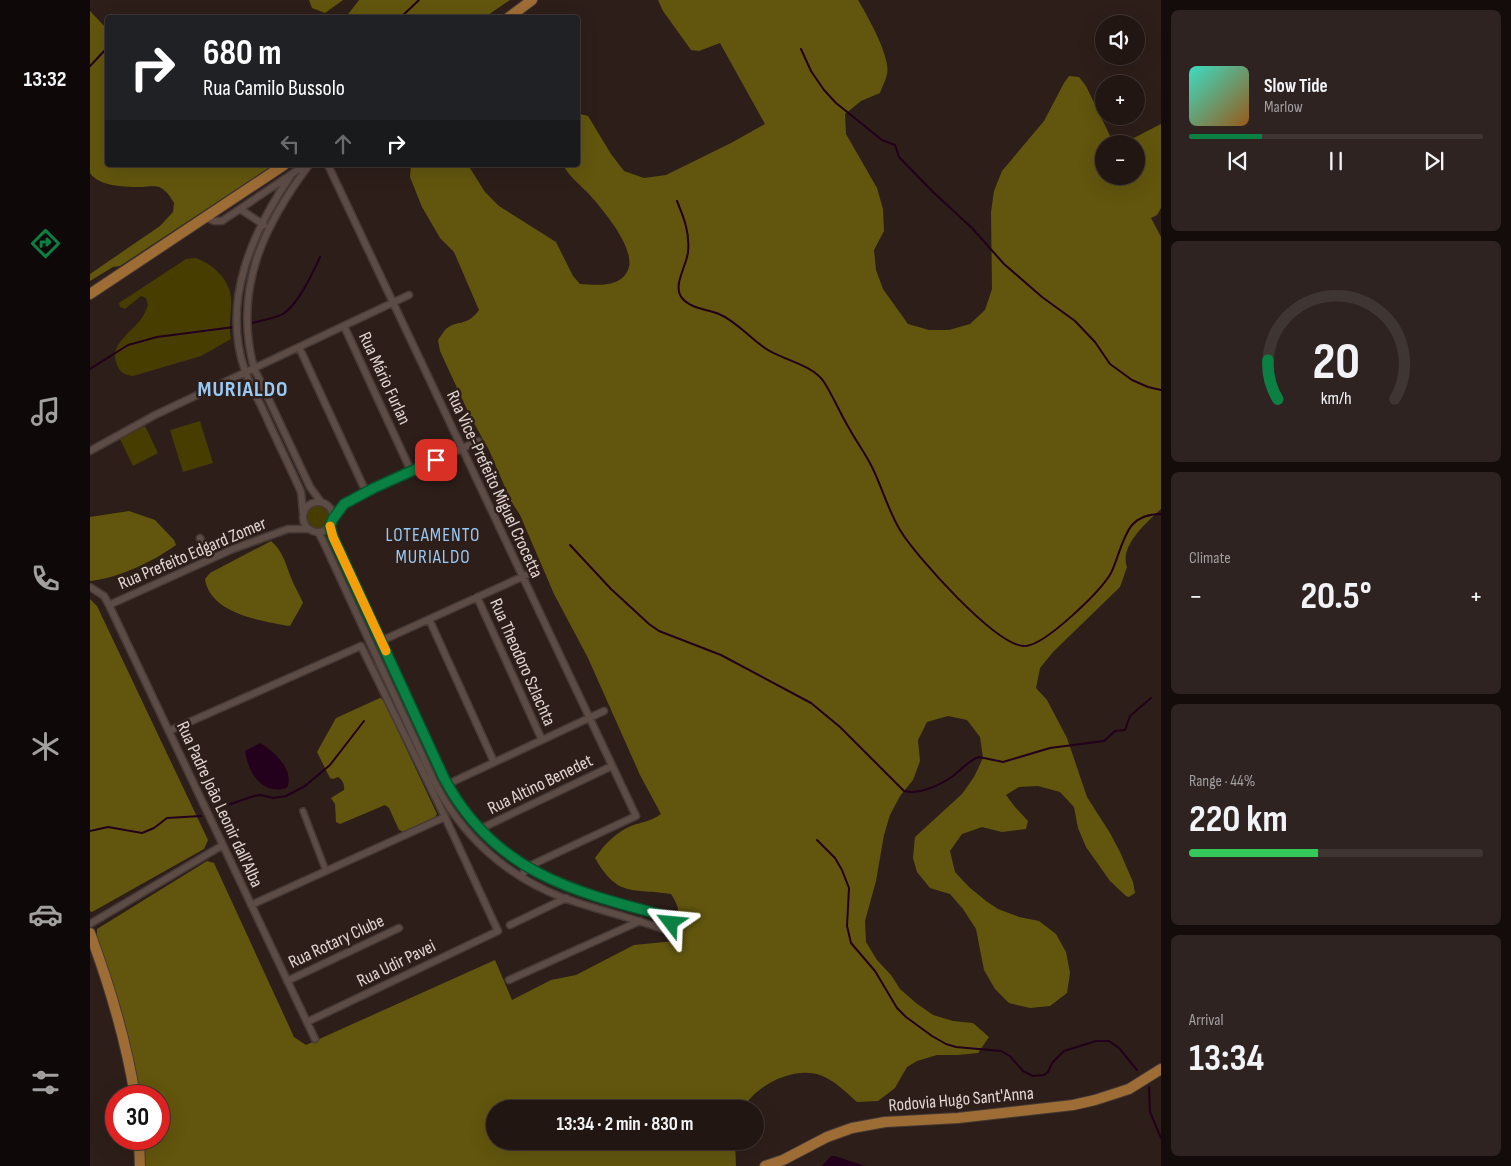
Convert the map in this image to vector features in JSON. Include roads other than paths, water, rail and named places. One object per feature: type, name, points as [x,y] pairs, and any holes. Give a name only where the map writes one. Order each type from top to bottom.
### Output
[{"type":"main road","points":[[512,15],[532,0]]},
{"type":"main road","points":[[90,294],[281,167]]},
{"type":"main road","points":[[90,934],[115,1005],[133,1085]]},
{"type":"main road","name":"Rodovia Hugo Sant'Anna","points":[[765,1166],[783,1160],[827,1137],[852,1128],[885,1122],[958,1118],[1073,1105],[1129,1089],[1161,1069]]},
{"type":"main road","points":[[139,1150],[140,1166]]},
{"type":"street","points":[[205,217],[214,221],[222,221],[302,167]]},
{"type":"street","points":[[308,167],[286,197],[269,227],[256,258],[248,297],[248,338],[254,368],[310,487],[332,511],[333,537],[448,784],[462,807],[480,829],[504,851],[527,867],[549,879],[577,890],[667,916],[671,923],[669,927],[663,929],[566,898],[521,877],[496,860],[477,843],[460,823],[434,782],[318,532]]},
{"type":"street","name":"Rua Vice-Prefeito Miguel Crocetta","points":[[329,167],[636,816],[527,867]]},
{"type":"street","points":[[291,175],[260,224],[244,268],[239,290],[238,338],[246,372],[301,492],[303,523],[307,528],[318,532],[325,531],[344,504],[478,441]]},
{"type":"street","points":[[240,209],[260,224],[269,227]]},
{"type":"street","points":[[90,451],[155,415],[409,295]]},
{"type":"street","name":"Rua Mário Furlan","points":[[344,326],[411,471]]},
{"type":"street","points":[[299,347],[366,492]]},
{"type":"street","points":[[303,513],[310,503],[344,504]]},
{"type":"street","name":"Rua Prefeito Edgard Zomer","points":[[288,529],[303,513]]},
{"type":"street","name":"Rua Prefeito Edgard Zomer","points":[[109,605],[210,559],[288,529],[307,528]]},
{"type":"street","points":[[200,538],[210,559]]},
{"type":"street","points":[[381,642],[535,571]]},
{"type":"street","name":"Rua Padre João Leonir dall'Alba","points":[[90,587],[104,596],[109,605],[315,1039]]},
{"type":"street","name":"Rua Theodoro Szlachta","points":[[477,597],[542,740]]},
{"type":"street","points":[[430,619],[494,762]]},
{"type":"street","points":[[169,731],[360,646],[445,817],[251,905]]},
{"type":"street","points":[[448,784],[604,711]]},
{"type":"street","name":"Rua Altino Benedet","points":[[480,829],[612,766]]},
{"type":"street","points":[[302,811],[326,871]]},
{"type":"street","name":"Rua Udir Pavei","points":[[307,1022],[498,931],[445,817]]},
{"type":"street","points":[[90,924],[223,845]]},
{"type":"street","points":[[521,877],[527,867]]},
{"type":"street","points":[[510,925],[566,898]]},
{"type":"street","points":[[509,980],[640,921]]},
{"type":"street","name":"Rua Rotary Clube","points":[[287,981],[398,928]]},
{"type":"waterway","points":[[403,15],[419,0]]},
{"type":"waterway","points":[[801,49],[811,71],[836,103],[882,140],[895,145],[899,157],[972,228],[1004,264],[1042,297],[1075,321],[1095,342],[1110,364],[1132,380],[1161,390]]},
{"type":"waterway","points":[[90,66],[105,50]]},
{"type":"waterway","points":[[677,201],[688,238],[687,257],[679,282],[679,293],[682,298],[694,307],[726,317],[768,350],[806,367],[819,376],[876,475],[896,522],[908,542],[958,598],[996,633],[1013,643],[1026,646],[1035,643],[1059,627],[1085,604],[1105,582],[1111,573],[1125,536],[1132,525],[1138,519],[1145,516],[1161,514]]},
{"type":"waterway","points":[[252,323],[279,316],[289,310],[305,288],[320,257]]},
{"type":"waterway","points":[[90,369],[128,345],[157,337],[234,327]]},
{"type":"waterway","points":[[570,545],[611,589],[649,624],[659,631],[721,655],[811,703],[840,727],[904,791],[917,792],[936,786],[953,776],[975,758],[979,757],[1003,762],[1050,748],[1104,741],[1115,731],[1125,730],[1130,716],[1151,698]]},
{"type":"waterway","points":[[216,809],[254,796],[261,795],[273,798],[286,796],[305,786],[330,765],[364,721]]},
{"type":"waterway","points":[[90,831],[108,827],[142,833],[154,828],[167,818],[201,816]]},
{"type":"waterway","points":[[817,840],[835,858],[849,888],[847,926],[851,943],[875,971],[897,1008],[932,1036],[956,1047],[1001,1051],[1010,1056],[1023,1071],[1033,1076],[1044,1075],[1048,1072],[1052,1063],[1064,1051],[1096,1041],[1109,1041],[1119,1048],[1137,1070]]},
{"type":"waterway","points":[[1149,1087],[1150,1112],[1161,1138]]},
{"type":"district","name":"MURIALDO","points":[[243,388]]},
{"type":"district","name":"LOTEAMENTO MURIALDO","points":[[433,545]]}]
